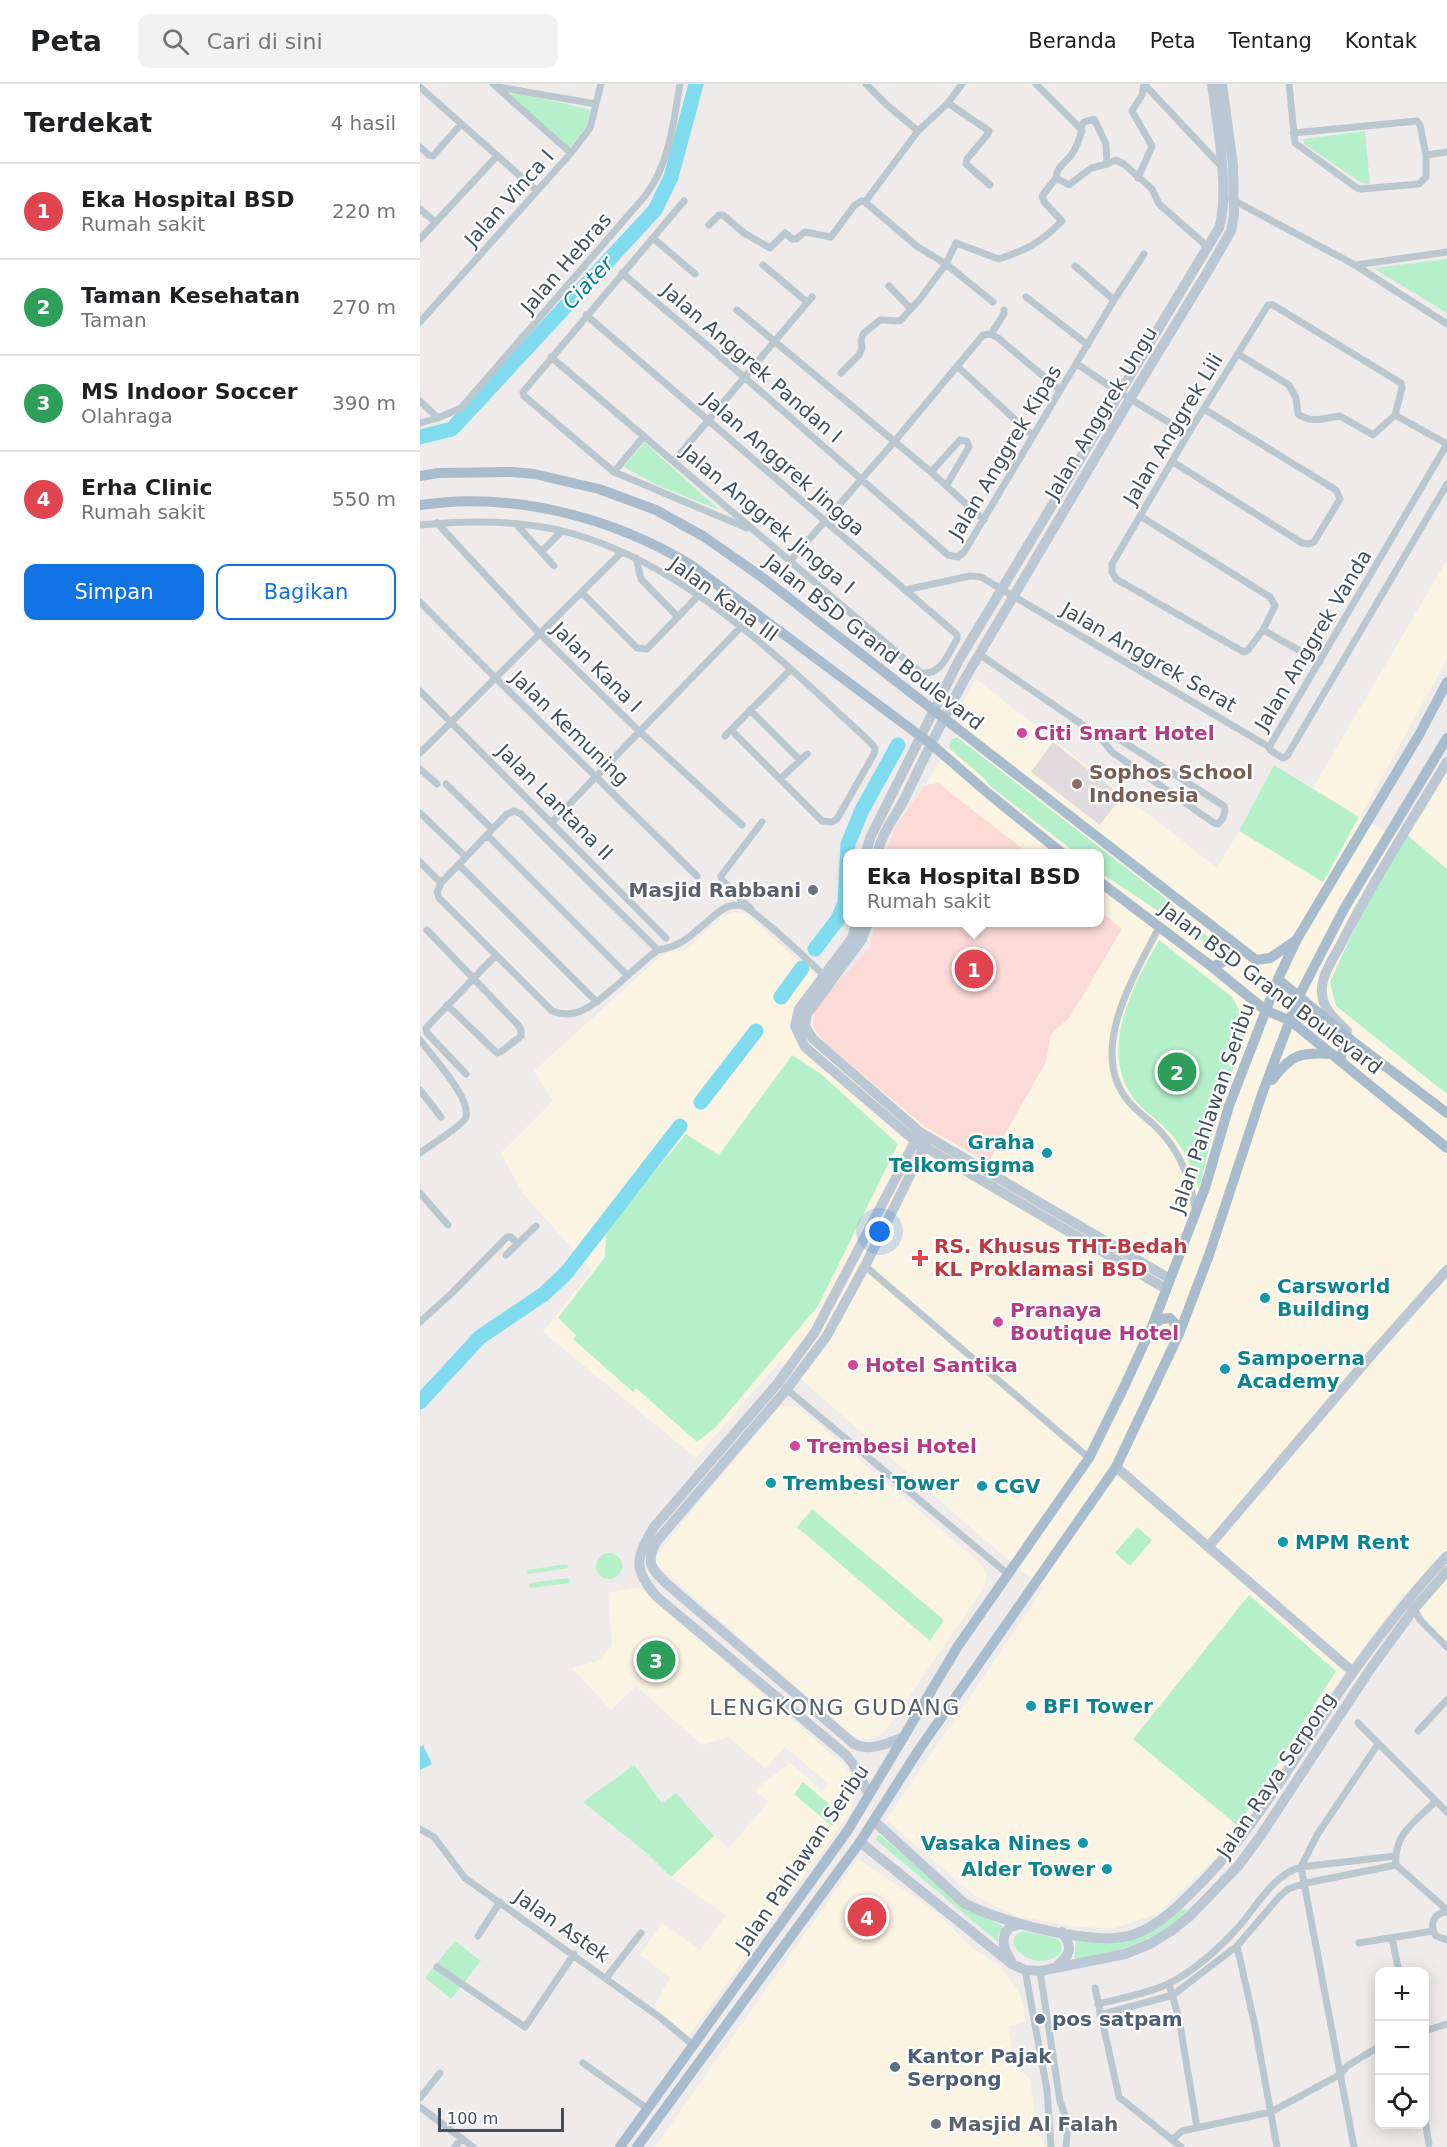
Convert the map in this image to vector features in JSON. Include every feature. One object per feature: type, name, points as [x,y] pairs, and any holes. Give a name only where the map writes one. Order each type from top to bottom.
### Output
[{"type":"main road","name":"Jalan BSD Grand Boulevard","points":[[420,476],[490,471],[534,474],[599,489],[656,510],[703,536],[763,578],[1256,960],[1270,958],[1297,939]]},
{"type":"main road","points":[[420,505],[483,502],[527,505],[601,523],[668,551],[922,736],[1057,849]]},
{"type":"main road","name":"Jalan Pahlawan Seribu","points":[[620,2147],[848,1830],[958,1646],[1089,1458],[1153,1324],[1205,1188],[1229,1106],[1278,979],[1297,939],[1419,735],[1447,682]]},
{"type":"main road","name":"Jalan Pahlawan Seribu","points":[[637,2147],[860,1842],[918,1751],[1116,1467],[1179,1334],[1209,1255],[1262,1094],[1299,996],[1344,909],[1447,738]]},
{"type":"main road","name":"Jalan BSD Grand Boulevard","points":[[1104,885],[1265,1010],[1291,1021],[1447,1148]]},
{"type":"main road","points":[[1211,966],[1219,965],[1228,957],[1230,949],[1228,940]]},
{"type":"main road","name":"Jalan BSD Grand Boulevard","points":[[1278,979],[1359,1046],[1447,1113]]},
{"type":"main road","points":[[1262,1094],[1281,1068],[1297,1056],[1309,1053],[1336,1057],[1344,1046],[1349,1044],[1359,1046]]},
{"type":"main road","points":[[1153,1324],[1162,1318],[1170,1318],[1179,1334]]},
{"type":"street","name":"Jalan Vinca I","points":[[420,322],[590,129],[601,84]]},
{"type":"street","name":"Jalan Hebras","points":[[420,423],[461,408],[657,180],[670,138],[681,84]]},
{"type":"street","points":[[866,84],[918,131]]},
{"type":"street","points":[[865,202],[918,131],[948,103],[962,84]]},
{"type":"street","points":[[841,373],[859,356],[863,334],[875,322],[900,321],[911,309],[946,264],[956,243],[999,259],[1030,248],[1062,221],[1042,199],[1042,196],[1056,178],[1057,170],[1073,154],[1082,130],[1036,84]]},
{"type":"street","points":[[1144,84],[1221,166]]},
{"type":"street","points":[[1138,178],[1152,146],[1132,111],[1142,95],[1144,84]]},
{"type":"street","name":"Jalan Anggrek Ungu","points":[[867,849],[870,838],[959,660],[1119,392],[1209,248],[1222,218],[1224,194],[1212,84]]},
{"type":"street","name":"Jalan Anggrek Ungu","points":[[879,849],[884,833],[979,654],[1231,231],[1234,215],[1233,165],[1222,84]]},
{"type":"street","points":[[1288,84],[1294,143],[1299,149],[1361,189],[1419,184],[1426,177],[1426,155],[1420,125],[1417,122],[1293,133]]},
{"type":"street","points":[[495,86],[596,104]]},
{"type":"street","points":[[495,86],[571,153]]},
{"type":"street","points":[[420,87],[537,191]]},
{"type":"street","points":[[948,103],[989,131],[967,159],[966,164],[990,185]]},
{"type":"street","points":[[1080,128],[1090,119],[1096,122],[1106,144],[1107,164]]},
{"type":"street","points":[[420,147],[433,156],[461,124]]},
{"type":"street","points":[[1426,155],[1447,152]]},
{"type":"street","points":[[420,239],[497,156]]},
{"type":"street","points":[[1056,178],[1069,185],[1091,168],[1116,160],[1152,189],[1159,204],[1209,248]]},
{"type":"street","points":[[1224,194],[1355,265],[1447,324]]},
{"type":"street","points":[[684,201],[523,392],[524,396],[614,472],[753,530]]},
{"type":"street","points":[[709,225],[719,215],[723,215],[744,232],[770,248],[785,233],[792,239],[805,232],[831,237],[854,206],[861,201],[865,202],[918,247],[946,264],[993,302]]},
{"type":"street","points":[[420,209],[435,222]]},
{"type":"street","points":[[653,238],[695,274]]},
{"type":"street","points":[[1355,265],[1447,252]]},
{"type":"street","name":"Jalan Anggrek Kipas","points":[[861,478],[953,557],[961,556],[1032,435],[1144,254]]},
{"type":"street","points":[[674,461],[809,300],[763,265]]},
{"type":"street","points":[[1075,266],[1114,300]]},
{"type":"street","name":"Jalan Anggrek Pandan I","points":[[622,273],[861,478]]},
{"type":"street","points":[[889,286],[911,309]]},
{"type":"street","points":[[1026,297],[1088,345]]},
{"type":"street","name":"Jalan Anggrek Lili","points":[[1263,630],[1244,652],[1116,579],[1112,572],[1112,564],[1265,308],[1273,305],[1401,383],[1402,388],[1395,415]]},
{"type":"street","points":[[737,310],[931,472],[984,520]]},
{"type":"street","points":[[995,336],[1004,310]]},
{"type":"street","name":"Jalan Anggrek Jingga","points":[[586,315],[954,632],[957,639]]},
{"type":"street","points":[[791,560],[983,335],[995,336],[1060,390]]},
{"type":"street","points":[[1238,354],[1289,386],[1296,398],[1298,414],[1306,419],[1314,421],[1340,416],[1371,435],[1395,415],[1447,444]]},
{"type":"street","name":"Jalan Anggrek Jingga I","points":[[551,357],[921,673],[930,674],[938,670],[957,639]]},
{"type":"street","points":[[1077,364],[1188,434]]},
{"type":"street","points":[[958,367],[1032,435]]},
{"type":"street","points":[[420,401],[438,418]]},
{"type":"street","points":[[1173,462],[1302,543],[1314,542],[1340,499],[1336,490],[1204,409]]},
{"type":"street","points":[[614,472],[644,436]]},
{"type":"street","points":[[931,472],[960,440],[967,441],[969,447],[946,486]]},
{"type":"street","name":"Jalan Anggrek Vanda","points":[[1447,444],[1269,748],[1283,758],[1287,756],[1447,484]]},
{"type":"street","points":[[1140,516],[1270,597],[1275,606],[1263,630],[1320,662]]},
{"type":"street","name":"Jalan Kana III","points":[[420,525],[456,522],[516,524],[574,534],[636,558],[698,596],[791,669],[875,748],[874,754],[837,819],[832,822],[822,821],[780,779]]},
{"type":"street","name":"Jalan Kana I","points":[[436,524],[540,634],[640,732],[742,825]]},
{"type":"street","points":[[516,524],[554,566]]},
{"type":"street","points":[[541,552],[561,532]]},
{"type":"street","points":[[420,753],[622,552]]},
{"type":"street","name":"Jalan Kana III","points":[[636,558],[641,579],[677,616]]},
{"type":"street","name":"Jalan Anggrek Serat","points":[[905,590],[970,576],[981,578],[1269,748]]},
{"type":"street","points":[[582,592],[637,648],[647,649],[698,596]]},
{"type":"street","name":"Jalan Kemuning","points":[[420,602],[495,679],[697,876]]},
{"type":"street","points":[[552,822],[741,628]]},
{"type":"street","points":[[979,654],[1099,736],[1112,752],[1214,823],[1218,824],[1223,818],[1224,806],[1119,739],[1099,736]]},
{"type":"street","points":[[791,669],[728,733],[780,779],[807,754]]},
{"type":"street","name":"Jalan Lantana II","points":[[420,691],[666,938]]},
{"type":"street","points":[[750,710],[800,760]]},
{"type":"street","points":[[1359,1046],[1323,1004],[1324,978],[1364,900],[1447,762]]},
{"type":"street","points":[[420,769],[436,784]]},
{"type":"street","points":[[446,784],[492,829]]},
{"type":"street","points":[[658,950],[521,814],[514,811],[507,814],[492,829],[441,883],[437,892],[439,898],[552,1011],[563,1015],[577,1013],[597,1002],[658,950],[684,942],[718,912],[730,905],[743,906],[756,915],[824,975]]},
{"type":"street","points":[[420,813],[466,857]]},
{"type":"street","points":[[756,915],[745,901],[722,880],[721,876],[762,822]]},
{"type":"street","points":[[486,836],[627,975]]},
{"type":"street","points":[[420,862],[441,883]]},
{"type":"street","points":[[459,865],[597,1002]]},
{"type":"street","points":[[855,927],[852,938],[807,1014],[805,1026],[813,1039],[922,1139]]},
{"type":"street","points":[[866,927],[862,939],[824,975],[799,1009],[795,1026],[800,1039],[812,1054],[922,1139],[1168,1284]]},
{"type":"street","points":[[1159,927],[1129,986],[1115,1024],[1112,1063],[1120,1088],[1128,1102],[1168,1139],[1179,1155],[1188,1175],[1196,1211]]},
{"type":"street","points":[[427,930],[519,1025],[521,1035],[497,1053],[447,1005]]},
{"type":"street","points":[[466,1074],[427,1033],[426,1028],[496,955]]},
{"type":"street","points":[[420,1040],[464,1098],[468,1110],[462,1121],[420,1153]]},
{"type":"street","points":[[420,1090],[441,1117]]},
{"type":"street","points":[[869,1794],[860,1775],[846,1755],[657,1597],[645,1583],[639,1564],[642,1546],[654,1527],[826,1337],[865,1266],[922,1139]]},
{"type":"street","points":[[904,1737],[874,1747],[860,1747],[854,1744],[667,1584],[650,1566],[650,1555],[656,1542],[782,1386],[815,1332],[922,1139]]},
{"type":"street","points":[[420,1193],[448,1225]]},
{"type":"street","points":[[506,1255],[536,1226]]},
{"type":"street","points":[[420,1322],[507,1237],[511,1237],[518,1244]]},
{"type":"street","points":[[865,1266],[1089,1458]]},
{"type":"street","points":[[1209,1546],[1447,1270]]},
{"type":"street","points":[[782,1386],[1008,1574]]},
{"type":"street","points":[[1116,1467],[1353,1672]]},
{"type":"street","name":"Jalan Raya Serpong","points":[[860,1842],[1012,1964],[1025,1970],[1040,1971],[1125,1954],[1140,1948],[1180,1924],[1239,1865],[1261,1835],[1355,1689],[1444,1569],[1447,1556]]},
{"type":"street","points":[[641,1573],[650,1566]]},
{"type":"street","name":"Jalan Raya Serpong","points":[[874,1821],[964,1903],[1020,1924],[1089,1939],[1132,1935],[1166,1916],[1197,1888],[1241,1838],[1353,1672],[1392,1620],[1444,1569]]},
{"type":"street","points":[[1414,1609],[1420,1620],[1447,1647]]},
{"type":"street","points":[[1418,1731],[1447,1700]]},
{"type":"street","points":[[1358,1723],[1447,1812]]},
{"type":"street","points":[[846,1755],[854,1744]]},
{"type":"street","points":[[1354,2147],[1301,1867],[1317,1835],[1378,1744]]},
{"type":"street","points":[[1290,1765],[1302,1772]]},
{"type":"street","points":[[1436,1801],[1403,1835],[1396,1847],[1395,1856],[1396,1865],[1447,1911],[1434,1918],[1433,1931],[1440,1938],[1447,1940]]},
{"type":"street","name":"Jalan Astek","points":[[420,1829],[426,1830],[434,1837],[465,1878],[574,1954],[662,2019],[693,2045]]},
{"type":"street","points":[[1098,2004],[1169,1984],[1200,1962],[1234,1932],[1288,1871],[1301,1867],[1395,1856]]},
{"type":"street","points":[[1100,2015],[1173,1995],[1237,1946],[1285,1891],[1305,1883],[1396,1865]]},
{"type":"street","points":[[1197,1888],[1208,1898]]},
{"type":"street","points":[[478,1936],[500,1902]]},
{"type":"street","points":[[1012,1964],[1004,1947],[1004,1936],[1010,1927],[1020,1924]]},
{"type":"street","points":[[1359,1943],[1433,1931]]},
{"type":"street","points":[[1056,1967],[1070,1951],[1070,1945],[1062,1932]]},
{"type":"street","points":[[606,1978],[641,1933]]},
{"type":"street","points":[[1392,1938],[1398,1967]]},
{"type":"street","points":[[1237,1946],[1255,2026],[1277,2147]]},
{"type":"street","points":[[437,1968],[525,2027],[574,1954]]},
{"type":"street","points":[[1025,1970],[1047,2090],[1051,2147]]},
{"type":"street","points":[[1040,1971],[1060,2100],[1068,2124],[1066,2147]]},
{"type":"street","points":[[1169,1984],[1173,1995],[1197,2127]]},
{"type":"street","points":[[1095,1988],[1119,2097],[1181,2147]]},
{"type":"street","points":[[1031,2006],[1046,2004]]},
{"type":"street","points":[[1429,2030],[1447,2024]]},
{"type":"street","points":[[1172,2140],[1182,2132],[1197,2127],[1271,2112],[1341,2074],[1347,2066],[1375,2049]]},
{"type":"street","points":[[583,2063],[648,2109]]},
{"type":"street","points":[[420,2098],[440,2073]]},
{"type":"street","points":[[420,2108],[473,2147]]},
{"type":"street","points":[[1427,2129],[1429,2144]]},
{"type":"street","points":[[455,2147],[462,2138]]},
{"type":"shaded area","points":[[1447,560],[1447,659],[1360,817],[1402,840],[1447,764],[1447,1645],[1404,1593],[1334,1687],[1236,1839],[1157,1914],[1112,1929],[1071,1926],[1017,1916],[975,1896],[886,1820],[1044,1588],[1000,1553],[780,1361],[696,1458],[543,1332],[592,1270],[523,1194],[501,1153],[553,1101],[534,1071],[660,957],[670,951],[685,951],[723,916],[733,912],[744,913],[831,989],[869,948],[874,927],[1104,927],[1104,849],[887,849],[896,826],[925,785],[965,719],[963,702],[976,679],[1217,868],[1274,765],[1313,788]]},
{"type":"shaded area","name":"Sophos School Indonesia","points":[[1053,742],[1122,796],[1100,825],[1031,772]]},
{"type":"shaded area","points":[[938,783],[1023,849],[887,849],[896,826],[925,785]]},
{"type":"shaded area","points":[[1104,914],[1122,929],[1070,1017],[1051,1034],[1046,1062],[988,1163],[924,1126],[824,1042],[812,1025],[814,1013],[831,989],[869,948],[874,927],[1104,927]]},
{"type":"shaded area","points":[[781,1405],[798,1407],[982,1565],[986,1577],[984,1588],[885,1731],[873,1739],[861,1740],[850,1734],[656,1564],[657,1555]]},
{"type":"shaded area","points":[[639,1587],[843,1764],[852,1776],[852,1810],[687,2038],[654,2006],[670,1978],[640,1955],[662,1923],[700,1950],[726,1915],[671,1877],[714,1836],[729,1848],[769,1802],[755,1790],[790,1763],[822,1791],[829,1784],[785,1747],[765,1768],[728,1737],[702,1745],[636,1686],[611,1710],[572,1668],[598,1661],[612,1645],[608,1593]]},
{"type":"shaded area","points":[[858,1859],[935,1911],[971,1947],[999,1965],[1020,1993],[1026,2022],[1008,2026],[1014,2062],[1030,2080],[1037,2132],[1046,2147],[655,2147]]},
{"type":"green space","points":[[515,92],[591,110],[586,127],[569,149],[509,96]]},
{"type":"green space","points":[[1365,131],[1370,184],[1362,183],[1304,144],[1303,139]]},
{"type":"green space","points":[[1447,259],[1447,313],[1373,268]]},
{"type":"green space","points":[[644,443],[719,510],[655,484],[624,467]]},
{"type":"green space","points":[[957,737],[1102,849],[1071,849],[990,786],[951,750],[950,740]]},
{"type":"green space","points":[[1274,765],[1359,817],[1323,882],[1239,831]]},
{"type":"green space","points":[[1407,835],[1447,869],[1447,1094],[1336,1006],[1330,982],[1365,906]]},
{"type":"green space","points":[[1104,851],[1169,901],[1186,920],[1221,947],[1221,952],[1104,875]]},
{"type":"green space","points":[[1159,940],[1232,997],[1242,1015],[1244,1036],[1216,1120],[1199,1189],[1181,1147],[1170,1133],[1136,1101],[1124,1082],[1119,1062],[1119,1041],[1123,1019],[1139,978]]},
{"type":"green space","points":[[792,1055],[821,1074],[898,1144],[818,1306],[716,1427],[697,1442],[636,1388],[633,1392],[573,1339],[576,1335],[558,1318],[605,1257],[606,1230],[686,1134],[719,1155]]},
{"type":"green space","points":[[812,1509],[944,1620],[930,1641],[797,1527]]},
{"type":"green space","points":[[1137,1527],[1152,1540],[1130,1566],[1115,1553]]},
{"type":"green space","points":[[609,1553],[618,1557],[622,1566],[618,1575],[609,1579],[600,1575],[596,1566],[600,1557]]},
{"type":"green space","points":[[567,1564],[568,1568],[528,1574],[527,1570]]},
{"type":"green space","points":[[569,1578],[570,1583],[530,1588],[529,1583]]},
{"type":"green space","points":[[1249,1595],[1336,1671],[1238,1826],[1133,1739]]},
{"type":"green space","points":[[634,1765],[662,1803],[676,1793],[714,1836],[671,1877],[648,1854],[583,1802]]},
{"type":"green space","points":[[803,1782],[842,1815],[832,1826],[794,1794]]},
{"type":"green space","points":[[880,1835],[966,1908],[1004,1927],[998,1935],[998,1942],[876,1840]]},
{"type":"green space","points":[[1202,1898],[1168,1927],[1144,1941],[1117,1951],[1074,1958],[1076,1939],[1118,1940],[1180,1910],[1188,1909]]},
{"type":"green space","points":[[1022,1931],[1056,1938],[1061,1944],[1061,1952],[1049,1960],[1041,1961],[1027,1957],[1016,1948],[1013,1941],[1015,1936]]},
{"type":"green space","points":[[455,1941],[481,1961],[451,1999],[425,1978]]},
{"type":"water","points":[[423,1745],[432,1764],[420,1770],[420,1747]]},
{"type":"waterway","name":"Ciater","points":[[420,437],[452,429],[655,210],[671,177],[696,84]]},
{"type":"waterway","points":[[848,849],[862,810],[898,745]]},
{"type":"waterway","points":[[815,949],[838,919],[843,908]]},
{"type":"waterway","points":[[781,997],[802,968]]},
{"type":"waterway","points":[[701,1102],[756,1031]]},
{"type":"waterway","points":[[420,1402],[480,1337],[544,1294],[567,1272],[680,1126]]},
{"type":"place","name":"Citi Smart Hotel","points":[[1022,733]]},
{"type":"place","name":"Sophos School Indonesia","points":[[1077,784]]},
{"type":"place","name":"Masjid Rabbani","points":[[813,890]]},
{"type":"place","name":"Eka Hospital BSD","points":[[974,969]]},
{"type":"place","name":"Taman Kesehatan","points":[[1177,1072]]},
{"type":"place","name":"Graha Telkomsigma","points":[[1047,1153]]},
{"type":"place","name":"RS. Khusus THT-Bedah KL Proklamasi BSD","points":[[920,1258]]},
{"type":"place","name":"Carsworld Building","points":[[1265,1298]]},
{"type":"place","name":"Pranaya Boutique Hotel","points":[[998,1322]]},
{"type":"place","name":"Hotel Santika","points":[[853,1365]]},
{"type":"place","name":"Sampoerna Academy","points":[[1225,1369]]},
{"type":"place","name":"Trembesi Hotel","points":[[795,1446]]},
{"type":"place","name":"Trembesi Tower","points":[[771,1483]]},
{"type":"place","name":"CGV","points":[[982,1486]]},
{"type":"place","name":"MPM Rent","points":[[1283,1542]]},
{"type":"place","name":"MS Indoor Soccer","points":[[656,1660]]},
{"type":"place","name":"BFI Tower","points":[[1031,1706]]},
{"type":"place","name":"Vasaka Nines","points":[[1083,1843]]},
{"type":"place","name":"Alder Tower","points":[[1107,1869]]},
{"type":"place","name":"Erha Clinic","points":[[867,1917]]},
{"type":"place","name":"pos satpam","points":[[1040,2019]]},
{"type":"place","name":"Kantor Pajak Serpong","points":[[895,2067]]},
{"type":"place","name":"Masjid Al Falah","points":[[936,2124]]},
{"type":"district","name":"LENGKONG GUDANG","points":[[835,1707]]}]
